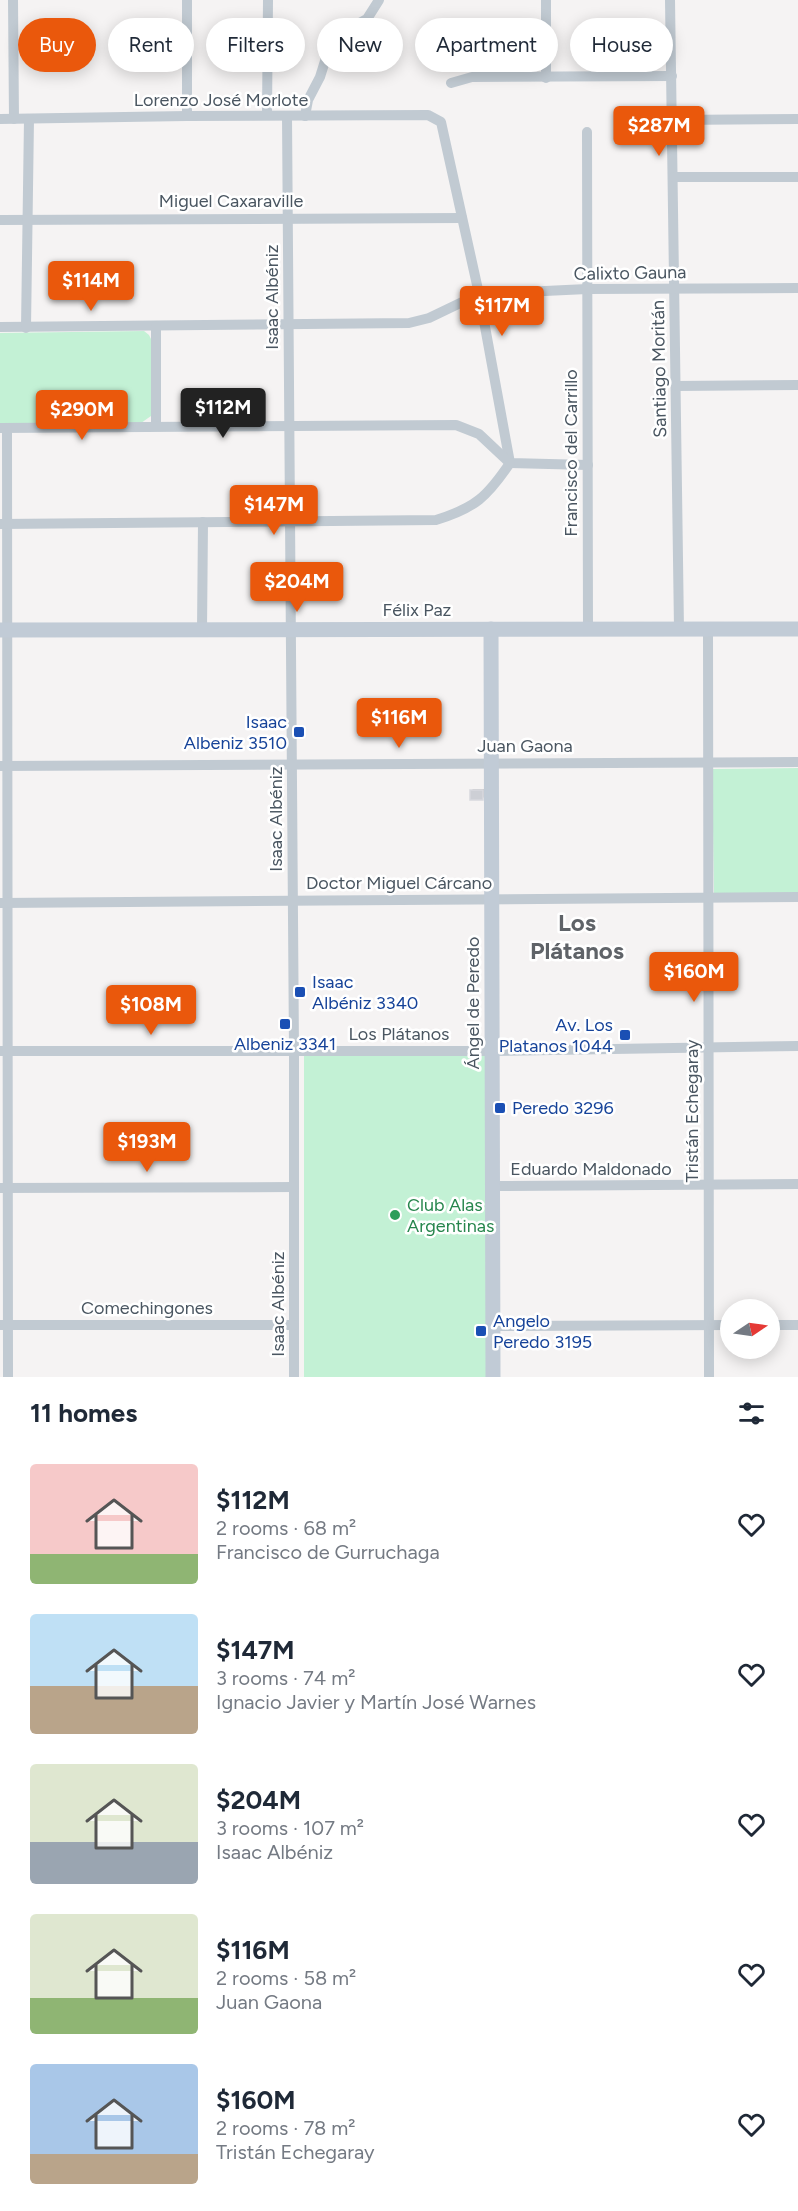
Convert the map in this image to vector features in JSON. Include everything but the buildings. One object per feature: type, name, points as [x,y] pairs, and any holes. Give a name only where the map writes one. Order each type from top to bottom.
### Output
[{"type":"main road","name":"Ángel de Peredo","points":[[491,629],[493,1377]]},
{"type":"main road","name":"Félix Paz","points":[[3,630],[798,629]]},
{"type":"street","points":[[13,0],[14,119]]},
{"type":"street","points":[[187,0],[187,116]]},
{"type":"street","points":[[267,115],[268,0]]},
{"type":"street","points":[[305,116],[308,100],[320,77],[330,45],[338,35],[367,19],[379,0]]},
{"type":"street","points":[[546,0],[546,78]]},
{"type":"street","name":"Santiago Moritán","points":[[670,0],[679,629]]},
{"type":"street","points":[[450,83],[472,77],[672,76]]},
{"type":"street","name":"Lorenzo José Morlote","points":[[0,119],[267,115],[428,116],[441,122],[462,218]]},
{"type":"street","name":"Isaac Albéniz","points":[[287,116],[294,1051],[294,1377]]},
{"type":"street","points":[[26,327],[28,119]]},
{"type":"street","points":[[673,120],[798,119]]},
{"type":"street","name":"Francisco del Carrillo","points":[[587,132],[588,629]]},
{"type":"street","points":[[674,177],[798,177]]},
{"type":"street","points":[[3,524],[436,520],[458,513],[473,504],[489,491],[510,463],[479,294],[462,218]]},
{"type":"street","name":"Miguel Caxaraville","points":[[0,220],[462,218]]},
{"type":"street","name":"Calixto Gauna","points":[[0,327],[409,323],[429,318],[479,294],[587,289],[798,288]]},
{"type":"street","points":[[156,326],[156,426]]},
{"type":"street","points":[[676,386],[798,386]]},
{"type":"street","points":[[8,1377],[4,1188],[3,428],[456,425],[478,435],[510,463],[588,465]]},
{"type":"street","points":[[202,630],[203,522]]},
{"type":"street","name":"Tristán Echegaray","points":[[708,629],[709,1377]]},
{"type":"street","name":"Juan Gaona","points":[[3,766],[798,762]]},
{"type":"street","name":"Doctor Miguel Cárcano","points":[[3,903],[798,897]]},
{"type":"street","name":"Los Plátanos","points":[[4,1051],[492,1050],[798,1046]]},
{"type":"street","name":"Eduardo Maldonado","points":[[492,1186],[798,1184]]},
{"type":"street","points":[[4,1188],[294,1187]]},
{"type":"street","name":"Comechingones","points":[[0,1325],[294,1325]]},
{"type":"street","points":[[493,1326],[720,1325]]},
{"type":"street","points":[[780,1325],[798,1325]]},
{"type":"green space","points":[[144,331],[152,341],[151,416],[141,423],[0,424],[0,333]]},
{"type":"green space","points":[[798,768],[798,893],[714,893],[712,769]]},
{"type":"green space","name":"Club Alas Argentinas","points":[[304,1054],[487,1054],[487,1377],[304,1377]]},
{"type":"place","name":"Isaac Albeniz 3510","points":[[299,732]]},
{"type":"place","name":"Isaac Albéniz 3340","points":[[300,992]]},
{"type":"place","name":"Albeniz 3341","points":[[285,1024]]},
{"type":"place","name":"Av. Los Platanos 1044","points":[[625,1035]]},
{"type":"place","name":"Peredo 3296","points":[[500,1108]]},
{"type":"place","name":"Club Alas Argentinas","points":[[395,1215]]},
{"type":"place","name":"Angelo Peredo 3195","points":[[481,1331]]},
{"type":"district","name":"Los Plátanos","points":[[577,936]]}]
